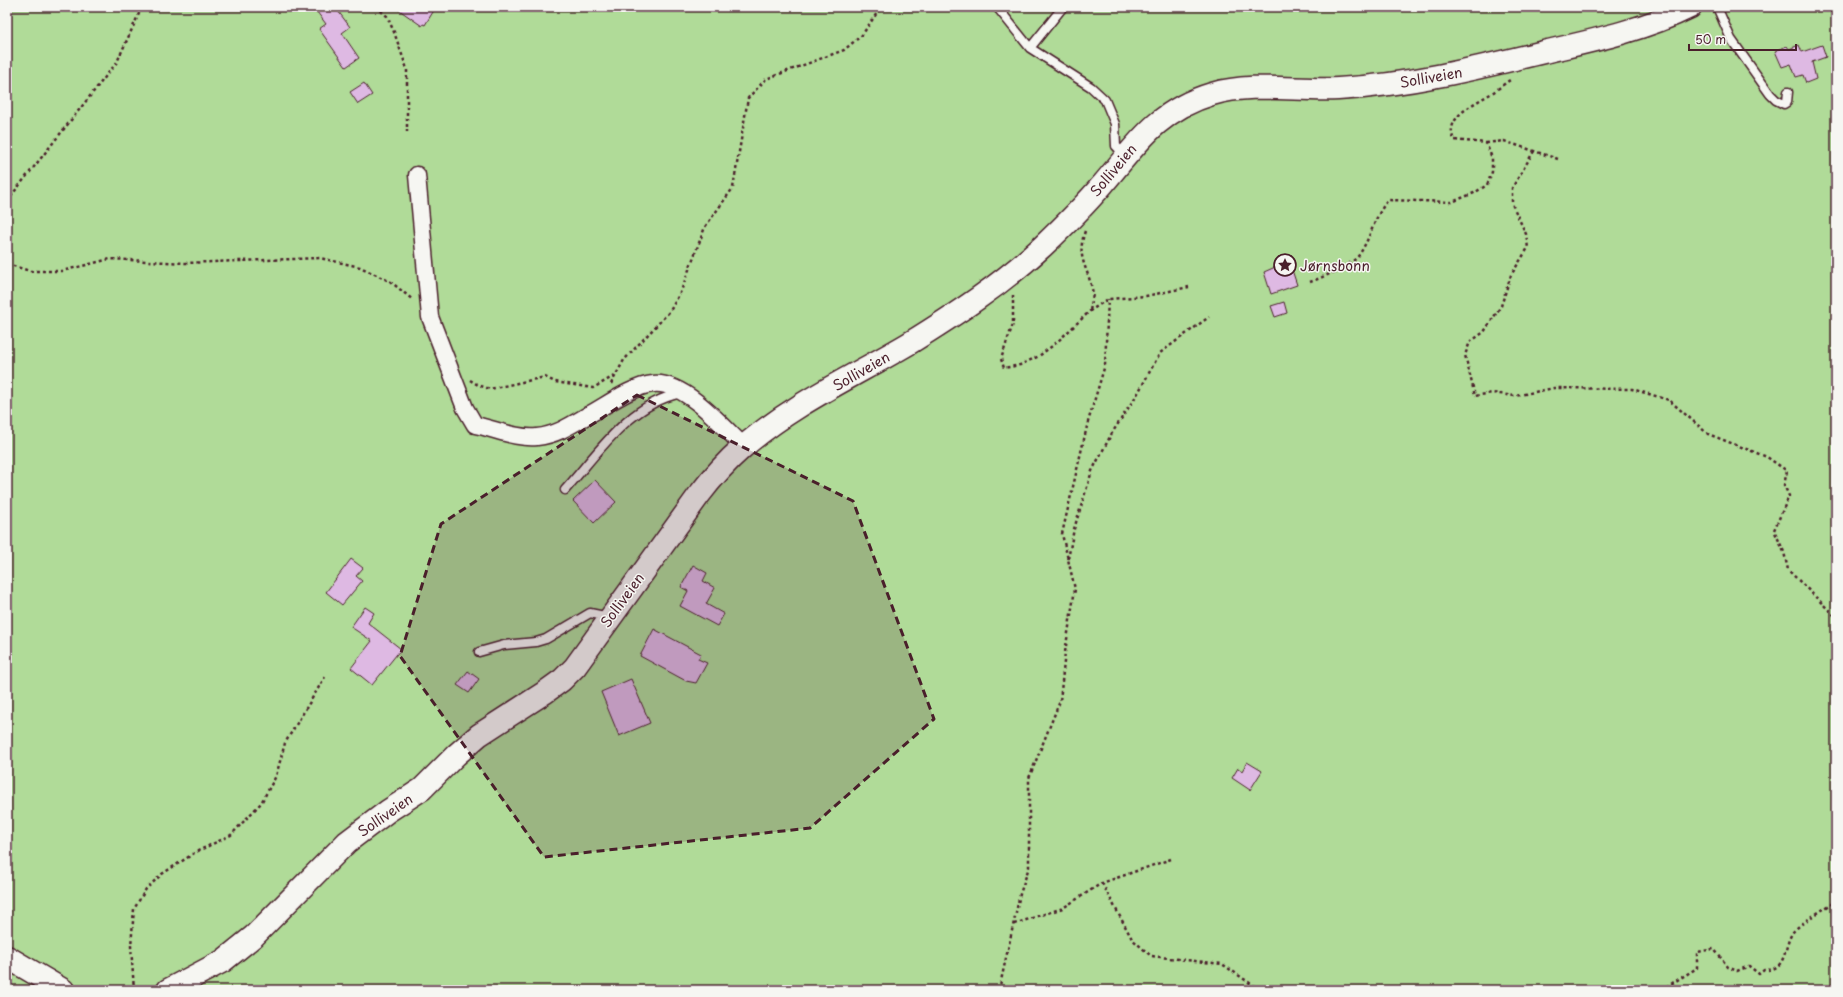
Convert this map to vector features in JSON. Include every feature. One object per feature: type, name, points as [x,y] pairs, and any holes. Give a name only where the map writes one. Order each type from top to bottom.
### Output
[{"type":"street","name":"Solliveien","points":[[168,990],[223,961],[254,936],[347,842],[388,811],[422,789],[456,755],[479,735],[562,680],[575,667],[699,495],[719,470],[744,446],[797,408],[960,312],[1013,271],[1042,246],[1101,186],[1125,155],[1163,118],[1189,103],[1213,94],[1254,88],[1337,89],[1404,82],[1455,74],[1609,36],[1670,17],[1690,7]]},
{"type":"street","points":[[417,175],[427,271],[430,317],[465,408],[475,425],[512,434],[537,437],[561,432],[640,387],[654,384],[670,386],[684,393],[718,420],[744,446]]},
{"type":"street","points":[[7,957],[63,990]]},
{"type":"lane","points":[[997,7],[1030,48],[1091,87],[1105,100],[1115,124],[1116,146],[1125,155]]},
{"type":"lane","points":[[1030,48],[1063,7]]},
{"type":"lane","points":[[1717,7],[1731,39],[1770,94],[1776,100],[1784,104],[1787,102],[1788,92]]},
{"type":"lane","points":[[565,490],[635,414],[659,401],[684,393]]},
{"type":"lane","points":[[479,652],[546,639],[590,613],[610,617]]},
{"type":"path","points":[[7,201],[117,62],[142,7]]},
{"type":"path","points":[[376,7],[387,16],[392,26],[407,69],[407,132]]},
{"type":"path","points":[[450,366],[478,385],[490,389],[545,377],[555,382],[593,388],[614,376],[624,360],[670,311],[681,291],[705,227],[733,188],[748,98],[766,79],[844,50],[862,35],[881,7]]},
{"type":"path","points":[[1514,76],[1491,94],[1474,103],[1457,118],[1450,133],[1454,140],[1486,143],[1504,141],[1558,159]]},
{"type":"path","points":[[1310,282],[1340,269],[1358,256],[1380,211],[1388,200],[1452,202],[1474,193],[1487,185],[1492,172],[1492,158],[1486,143]]},
{"type":"path","points":[[1534,151],[1512,188],[1512,204],[1526,234],[1528,248],[1511,275],[1501,306],[1484,332],[1470,342],[1464,356],[1475,396],[1492,393],[1515,396],[1554,388],[1632,389],[1669,400],[1708,434],[1766,457],[1787,471],[1784,485],[1789,496],[1774,530],[1784,552],[1788,570],[1836,617]]},
{"type":"path","points":[[1086,228],[1082,242],[1082,260],[1093,290],[1090,311]]},
{"type":"path","points":[[7,264],[30,271],[62,271],[110,259],[185,263],[320,258],[360,266],[391,282],[405,292],[430,317]]},
{"type":"path","points":[[1013,271],[1013,324],[1001,359],[1004,368],[1020,365],[1039,356],[1056,343],[1090,311],[1108,299],[1146,296],[1189,288]]},
{"type":"path","points":[[999,990],[1020,894],[1029,867],[1030,778],[1060,701],[1065,652],[1075,589],[1062,534],[1088,422],[1105,365],[1108,299]]},
{"type":"path","points":[[1068,562],[1074,529],[1092,471],[1112,433],[1138,393],[1160,353],[1209,317]]},
{"type":"path","points":[[134,990],[131,946],[134,909],[146,889],[162,874],[196,852],[231,836],[261,803],[276,776],[285,743],[325,677]]},
{"type":"path","points":[[1014,924],[1063,908],[1102,883],[1171,859]]},
{"type":"path","points":[[1661,990],[1697,968],[1697,952],[1714,949],[1728,967],[1737,971],[1749,966],[1759,974],[1764,970],[1772,970],[1782,962],[1793,932],[1836,901],[1833,884],[1836,876]]},
{"type":"path","points":[[1102,883],[1132,939],[1151,956],[1222,964],[1260,990]]},
{"type":"highlighted area","points":[[637,395],[853,501],[934,719],[810,828],[544,857],[400,656],[441,524]]},
{"type":"green space","points":[[7,7],[1836,7],[1836,990],[7,990]]},
{"type":"building","points":[[323,7],[335,7],[350,27],[342,33],[359,58],[346,67],[319,29],[326,24],[317,12]]},
{"type":"building","points":[[395,7],[436,7],[425,25],[423,24],[422,26]]},
{"type":"building","points":[[1799,45],[1802,52],[1822,45],[1826,57],[1812,62],[1816,79],[1806,83],[1803,75],[1796,77],[1791,64],[1782,67],[1775,51],[1787,46],[1789,49]]},
{"type":"building","points":[[364,83],[372,95],[358,104],[350,92]]},
{"type":"building","points":[[1289,261],[1297,285],[1271,294],[1264,272]]},
{"type":"building","points":[[1284,302],[1287,313],[1275,317],[1271,306]]},
{"type":"building","points":[[595,480],[616,502],[594,523],[573,501]]},
{"type":"building","points":[[351,559],[363,568],[356,576],[362,581],[342,605],[326,592]]},
{"type":"building","points":[[693,565],[707,573],[703,581],[715,588],[706,604],[724,614],[717,626],[680,606],[688,591],[681,587]]},
{"type":"building","points":[[365,607],[374,613],[368,623],[401,649],[372,685],[351,668],[372,641],[351,627]]},
{"type":"building","points":[[654,629],[701,654],[698,659],[707,663],[696,683],[686,681],[640,656]]},
{"type":"building","points":[[468,671],[479,679],[469,693],[457,685]]},
{"type":"building","points":[[631,679],[650,723],[619,736],[601,692]]},
{"type":"building","points":[[1247,762],[1262,771],[1250,790],[1232,778],[1238,768],[1242,771]]},
{"type":"place","name":"Jørnsbonn","points":[[1285,265]]}]
